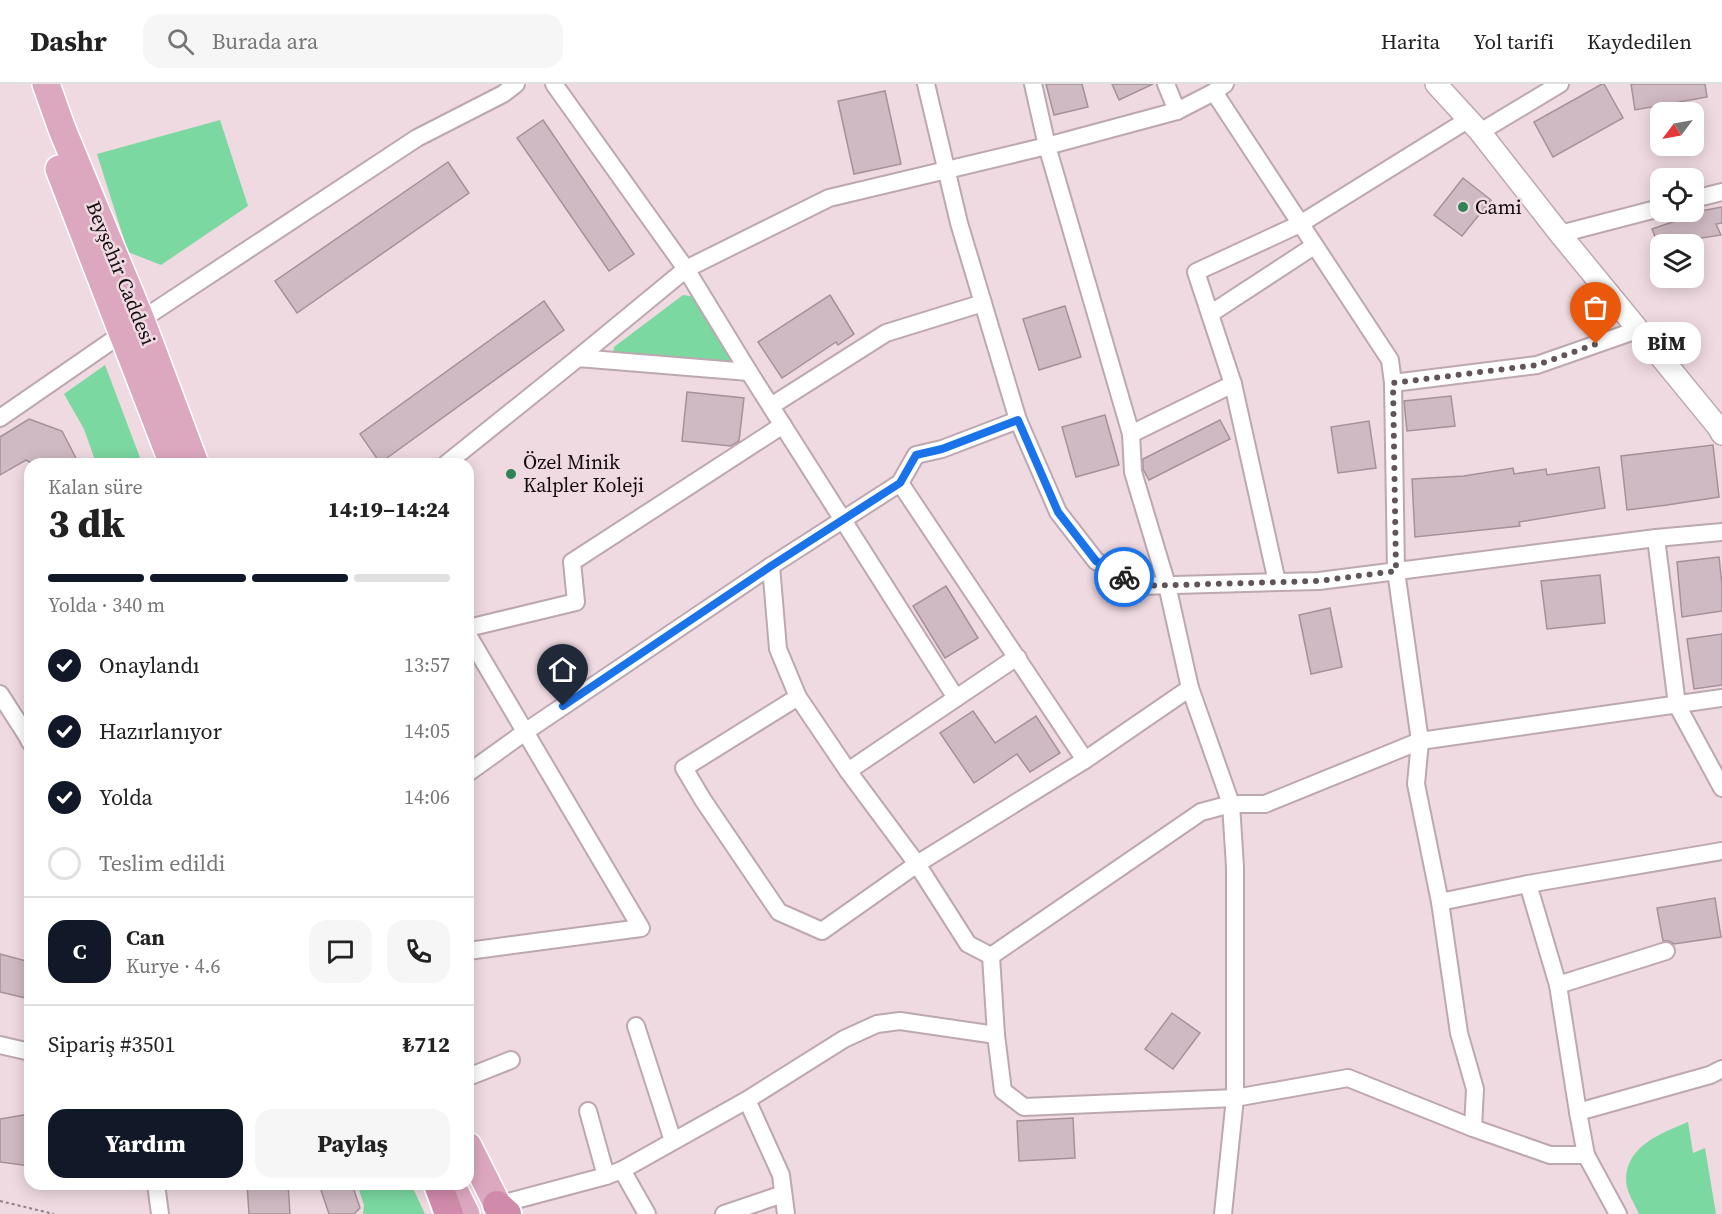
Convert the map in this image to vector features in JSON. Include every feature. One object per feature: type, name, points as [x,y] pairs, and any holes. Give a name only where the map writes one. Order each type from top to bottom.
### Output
[{"type":"highway","points":[[440,1190],[449,1214]]},
{"type":"main road","name":"Beyşehir Caddesi","points":[[26,84],[132,327],[192,458]]},
{"type":"main road","name":"Beyşehir Caddesi","points":[[46,84],[132,327],[171,458]]},
{"type":"main road","points":[[62,129],[64,84]]},
{"type":"main road","points":[[474,1157],[502,1211]]},
{"type":"main road","points":[[454,1190],[466,1214]]},
{"type":"street","points":[[0,418],[132,327],[417,138],[503,94],[516,84]]},
{"type":"street","points":[[554,84],[686,269],[956,698]]},
{"type":"street","points":[[926,84],[959,223],[1018,420],[1058,512],[1096,561],[1140,586],[1318,581],[1656,538],[1722,532]]},
{"type":"street","points":[[1033,84],[1047,146],[1131,434],[1133,472],[1167,585],[1190,688],[1231,804],[1235,867],[1235,1098],[1223,1214]]},
{"type":"street","points":[[1166,84],[1177,111]]},
{"type":"street","points":[[1436,84],[1474,125],[1722,434]]},
{"type":"street","points":[[1277,582],[1233,384],[1196,272],[1300,224],[1474,125],[1560,84]]},
{"type":"street","points":[[453,458],[686,269],[829,198],[1047,146],[1177,111],[1220,88],[1300,224],[1390,360],[1393,383],[1396,571],[1420,741],[1416,784],[1440,902],[1459,1033],[1475,1089],[1473,1128]]},
{"type":"street","points":[[1704,196],[1722,192]]},
{"type":"street","points":[[1560,234],[1650,211]]},
{"type":"street","points":[[1210,314],[1314,246]]},
{"type":"street","points":[[771,406],[886,333],[983,303]]},
{"type":"street","points":[[1393,383],[1537,365],[1640,329]]},
{"type":"street","points":[[578,358],[749,372]]},
{"type":"street","points":[[1131,434],[1233,384]]},
{"type":"street","points":[[474,769],[771,566],[900,483],[916,455],[942,449],[1018,420]]},
{"type":"street","points":[[474,627],[576,602],[572,562],[783,425]]},
{"type":"street","points":[[900,483],[1085,760]]},
{"type":"street","points":[[1656,538],[1677,705],[1722,788]]},
{"type":"street","points":[[771,566],[778,650],[798,697],[848,771],[917,864],[968,944],[991,956]]},
{"type":"street","points":[[474,645],[641,928],[474,950]]},
{"type":"street","points":[[848,771],[1018,658]]},
{"type":"street","points":[[798,697],[684,768],[703,800],[780,912],[822,931],[917,864],[1085,760],[1190,688]]},
{"type":"street","points":[[0,694],[6,715],[24,732]]},
{"type":"street","points":[[991,956],[1201,812],[1231,804],[1265,804],[1420,741],[1722,698]]},
{"type":"street","points":[[1440,902],[1528,884],[1722,851]]},
{"type":"street","points":[[1528,884],[1558,985],[1586,1155],[1618,1214]]},
{"type":"street","points":[[1558,985],[1666,951]]},
{"type":"street","points":[[991,956],[996,1035],[1003,1091],[1024,1107],[1235,1098],[1348,1078],[1473,1128],[1550,1155],[1586,1155]]},
{"type":"street","points":[[502,1211],[614,1173],[747,1100],[844,1039],[877,1024],[900,1021],[996,1035]]},
{"type":"street","points":[[636,1026],[673,1141]]},
{"type":"street","points":[[0,1045],[24,1051]]},
{"type":"street","points":[[474,1075],[512,1060]]},
{"type":"street","points":[[1578,1112],[1710,1075],[1722,1069]]},
{"type":"street","points":[[747,1100],[781,1175],[786,1214]]},
{"type":"street","points":[[588,1111],[614,1173],[647,1214]]},
{"type":"street","points":[[157,1190],[160,1214]]},
{"type":"street","points":[[724,1214],[783,1194]]},
{"type":"path","points":[[0,1201],[54,1214]]},
{"type":"green space","points":[[220,120],[248,206],[161,265],[128,252],[97,154]]},
{"type":"green space","points":[[683,295],[696,297],[732,357],[726,366],[613,356],[614,347]]},
{"type":"green space","points":[[105,365],[140,458],[94,458],[84,429],[64,394]]},
{"type":"green space","points":[[1688,1122],[1693,1153],[1705,1148],[1716,1214],[1639,1214],[1626,1183],[1632,1157],[1657,1136]]},
{"type":"green space","points":[[359,1190],[414,1190],[425,1214],[363,1214],[364,1205]]},
{"type":"building","points":[[1046,84],[1082,84],[1088,107],[1054,115]]},
{"type":"building","points":[[1112,84],[1153,84],[1119,100]]},
{"type":"building","points":[[1602,84],[1623,118],[1553,157],[1534,122]]},
{"type":"building","points":[[1631,84],[1705,84],[1707,97],[1679,102],[1650,102],[1650,107],[1635,110]]},
{"type":"building","points":[[885,91],[901,164],[854,174],[838,101]]},
{"type":"building","points":[[543,120],[634,254],[609,271],[517,138]]},
{"type":"building","points":[[448,162],[469,193],[297,313],[275,281]]},
{"type":"building","name":"Cami","points":[[1463,178],[1491,200],[1462,236],[1434,215]]},
{"type":"building","points":[[1722,207],[1722,223],[1716,224],[1721,235],[1704,238],[1704,234],[1654,234],[1652,229],[1672,222],[1704,222],[1704,210]]},
{"type":"building","points":[[830,295],[854,334],[838,345],[836,342],[782,378],[758,342]]},
{"type":"building","points":[[544,301],[564,330],[387,458],[377,458],[360,434]]},
{"type":"building","points":[[1065,306],[1081,357],[1039,370],[1023,319]]},
{"type":"building","points":[[687,392],[744,398],[739,441],[731,446],[682,441]]},
{"type":"building","points":[[1451,396],[1455,426],[1407,431],[1404,401]]},
{"type":"building","points":[[1105,415],[1119,465],[1076,477],[1062,427]]},
{"type":"building","points":[[29,419],[62,431],[76,458],[24,458],[24,461],[0,475],[0,437]]},
{"type":"building","points":[[1220,420],[1230,439],[1149,480],[1143,469],[1143,459]]},
{"type":"building","points":[[1369,421],[1376,468],[1338,473],[1331,427]]},
{"type":"building","points":[[1713,445],[1719,497],[1627,510],[1621,456]]},
{"type":"building","points":[[1599,467],[1605,508],[1519,522],[1520,526],[1415,537],[1412,479],[1464,476],[1513,468],[1514,474],[1546,469],[1547,475]]},
{"type":"building","points":[[1719,557],[1722,611],[1682,617],[1677,562]]},
{"type":"building","points":[[1600,575],[1605,623],[1547,629],[1541,581]]},
{"type":"building","points":[[946,586],[978,638],[945,658],[913,606]]},
{"type":"building","points":[[1330,608],[1342,667],[1311,674],[1299,615]]},
{"type":"building","points":[[1722,634],[1722,685],[1694,689],[1687,639]]},
{"type":"building","points":[[973,711],[995,743],[1036,716],[1060,753],[1030,772],[1017,754],[974,783],[940,733]]},
{"type":"building","points":[[1715,898],[1721,937],[1674,944],[1663,941],[1657,908]]},
{"type":"building","points":[[0,954],[24,960],[24,998],[0,992]]},
{"type":"building","points":[[1172,1013],[1200,1033],[1173,1069],[1145,1049]]},
{"type":"building","points":[[24,1115],[24,1165],[0,1162],[0,1119]]},
{"type":"building","points":[[1073,1118],[1075,1158],[1019,1161],[1017,1121]]},
{"type":"building","points":[[247,1190],[288,1190],[290,1214],[249,1214]]},
{"type":"building","points":[[321,1190],[354,1190],[360,1208],[354,1214],[329,1214]]},
{"type":"way so far","points":[[1124,577],[1140,586],[1318,581],[1396,571],[1393,383],[1537,365],[1596,344]]},
{"type":"place","name":"Cami","points":[[1463,207]]},
{"type":"place","name":"BİM","points":[[1596,344]]},
{"type":"place","name":"Özel Minik Kalpler Koleji","points":[[511,474]]},
{"type":"route","points":[[563,706],[771,566],[900,483],[916,455],[942,449],[1018,420],[1058,512],[1096,561],[1124,577]]}]
